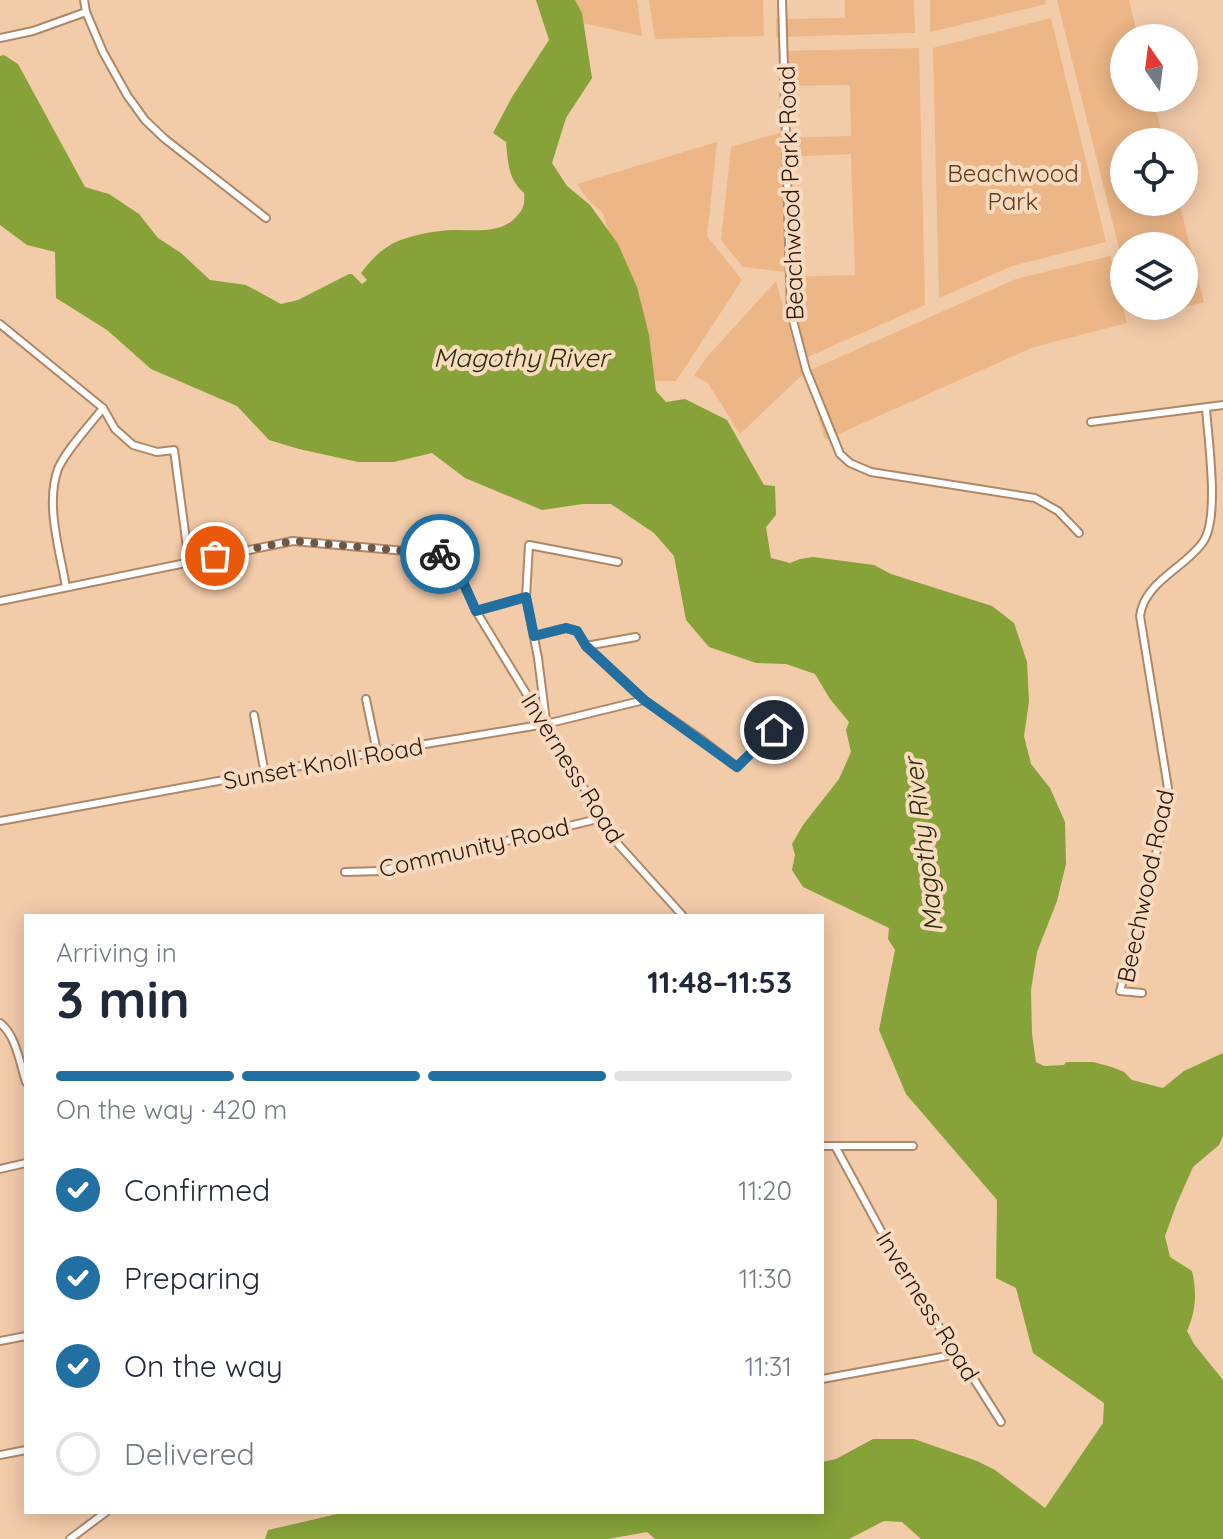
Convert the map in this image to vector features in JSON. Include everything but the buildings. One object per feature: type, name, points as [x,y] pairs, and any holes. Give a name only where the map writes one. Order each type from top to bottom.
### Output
[{"type":"street","points":[[84,0],[103,52],[145,120],[266,218]]},
{"type":"street","name":"Beachwood Park Road","points":[[782,0],[791,313],[806,370],[840,454],[850,463],[871,472],[1035,498],[1058,511],[1079,533]]},
{"type":"street","points":[[0,38],[33,31],[86,12]]},
{"type":"street","points":[[0,324],[103,408],[115,429],[133,445],[157,452],[174,450],[189,562],[0,601]]},
{"type":"street","points":[[1091,422],[1223,405]]},
{"type":"street","points":[[66,587],[52,501],[59,468],[103,408]]},
{"type":"street","name":"Beechwood Road","points":[[1142,993],[1120,991],[1159,842],[1168,788],[1140,616],[1143,602],[1152,590],[1205,541],[1213,512],[1206,408]]},
{"type":"street","name":"Inverness Road","points":[[189,562],[293,541],[451,555],[476,611],[618,844],[681,914]]},
{"type":"street","points":[[546,724],[526,597],[529,545],[618,562]]},
{"type":"street","points":[[476,611],[526,597]]},
{"type":"street","points":[[534,636],[573,628],[586,646],[644,700],[737,767],[774,730]]},
{"type":"street","points":[[586,646],[636,637]]},
{"type":"street","points":[[366,699],[377,752]]},
{"type":"street","name":"Sunset Knoll Road","points":[[0,821],[546,724],[644,700]]},
{"type":"street","points":[[254,715],[265,774]]},
{"type":"street","name":"Community Road","points":[[345,872],[381,871],[602,818]]},
{"type":"street","points":[[0,1023],[10,1035],[24,1076]]},
{"type":"street","points":[[824,1146],[913,1146]]},
{"type":"street","name":"Inverness Road","points":[[835,1146],[912,1288],[1001,1422]]},
{"type":"street","points":[[0,1169],[24,1163]]},
{"type":"street","points":[[0,1341],[24,1336]]},
{"type":"street","points":[[824,1379],[958,1354]]},
{"type":"street","points":[[0,1455],[24,1450]]},
{"type":"street","points":[[70,1539],[103,1514]]},
{"type":"green space","points":[[569,0],[637,0],[642,36],[569,20]]},
{"type":"green space","points":[[649,0],[763,0],[764,36],[655,39]]},
{"type":"green space","points":[[845,0],[914,0],[915,33],[776,37],[776,19],[845,18]]},
{"type":"green space","points":[[930,0],[1045,0],[1046,4],[930,32]]},
{"type":"green space","points":[[1057,0],[1129,0],[1135,24],[1110,24],[1110,112],[1156,112],[1160,128],[1110,128],[1110,212]]},
{"type":"green space","name":"Beachwood Park","points":[[1051,18],[1106,242],[1012,266],[939,298],[933,48]]},
{"type":"green space","name":"Beachwood Park","points":[[919,48],[925,305],[803,359],[786,294],[785,277],[855,275],[851,154],[783,157],[785,272],[743,267],[721,240],[731,147],[782,132],[783,138],[851,136],[850,85],[781,86],[780,51]]},
{"type":"green space","points":[[717,142],[707,236],[742,280],[676,381],[652,381],[603,213],[588,200],[577,184]]},
{"type":"green space","points":[[1111,216],[1182,216],[1186,232],[1115,232]]},
{"type":"green space","name":"Beachwood Park","points":[[1110,256],[1110,320],[1126,320],[1127,323],[1034,347],[825,440],[806,372],[1016,279]]},
{"type":"green space","points":[[1198,278],[1204,302],[1198,304]]},
{"type":"green space","points":[[776,281],[803,378],[801,376],[740,434],[708,383],[694,376],[707,357]]},
{"type":"water","name":"Magothy River","points":[[536,0],[575,0],[582,13],[592,78],[566,118],[552,163],[567,186],[590,205],[618,244],[637,287],[649,335],[656,391],[666,402],[685,399],[727,420],[764,485],[775,486],[776,515],[766,527],[771,558],[790,563],[813,557],[874,565],[891,574],[992,606],[1014,623],[1027,662],[1029,702],[1024,736],[1031,764],[1050,788],[1065,822],[1066,864],[1057,901],[1037,952],[1031,990],[1036,1062],[1044,1066],[1093,1062],[1124,1072],[1132,1080],[1163,1088],[1184,1071],[1223,1053],[1223,1136],[1219,1145],[1193,1167],[1165,1236],[1170,1257],[1192,1271],[1195,1301],[1187,1331],[1223,1380],[1223,1539],[921,1539],[902,1522],[884,1521],[849,1539],[655,1539],[647,1532],[608,1539],[265,1539],[268,1530],[337,1514],[824,1514],[824,1462],[836,1459],[873,1439],[914,1439],[977,1461],[995,1470],[1045,1508],[1103,1423],[1104,1403],[1033,1353],[1016,1288],[996,1278],[997,1200],[906,1094],[879,1030],[895,950],[888,939],[889,928],[803,887],[792,870],[795,855],[792,844],[839,779],[851,752],[846,730],[849,722],[815,674],[786,664],[756,663],[709,647],[686,620],[674,556],[654,533],[611,504],[583,504],[542,510],[465,478],[432,453],[394,462],[358,462],[269,440],[237,406],[151,369],[107,330],[56,298],[55,252],[27,245],[0,225],[0,56],[4,55],[18,64],[85,187],[109,194],[139,214],[158,238],[181,253],[210,280],[246,285],[281,304],[298,300],[349,274],[362,284],[367,280],[361,273],[369,263],[387,247],[403,239],[451,230],[501,227],[517,216],[524,203],[524,193],[512,176],[506,142],[493,133],[549,40]]},
{"type":"way so far","points":[[215,556],[293,541],[440,554]]},
{"type":"route","points":[[440,554],[451,555],[476,611],[526,597],[534,636],[573,628],[586,646],[644,700],[737,767],[774,730]]}]
